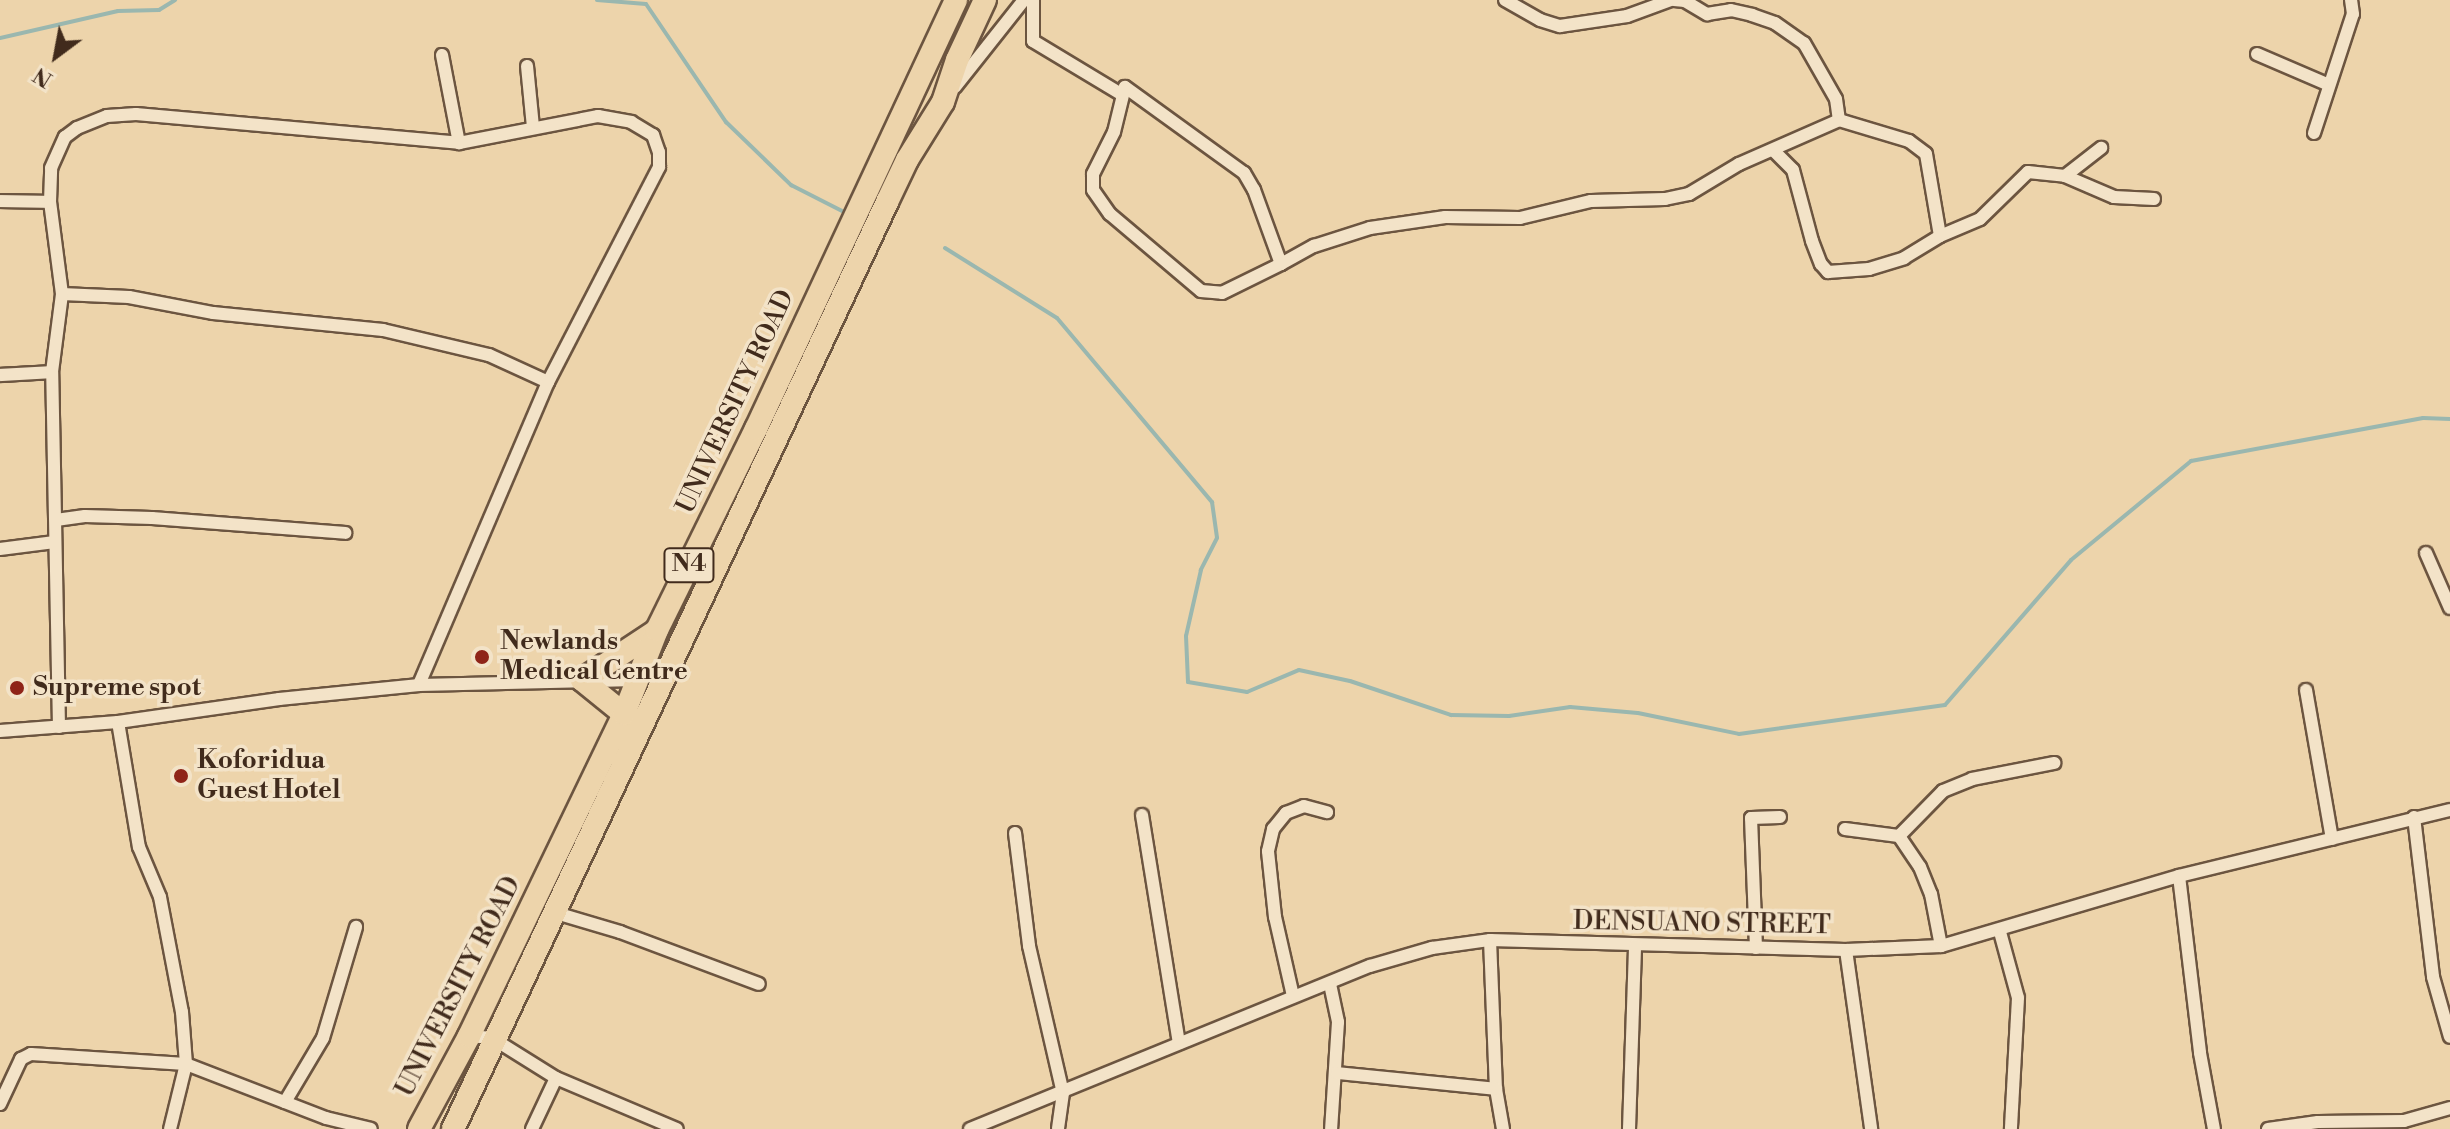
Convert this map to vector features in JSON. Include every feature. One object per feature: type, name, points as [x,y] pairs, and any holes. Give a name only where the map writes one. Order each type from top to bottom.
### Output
[{"type":"highway","name":"UNIVERSITY ROAD","points":[[419,1129],[469,1036],[624,714],[657,630],[756,429],[956,0]]},
{"type":"highway","name":"UNIVERSITY ROAD","points":[[453,1129],[492,1038],[556,913],[887,202],[943,102],[957,60],[985,0]]},
{"type":"highway","points":[[624,714],[611,700],[582,680],[657,630]]},
{"type":"street","points":[[943,102],[1024,0]]},
{"type":"street","points":[[1033,0],[1033,41],[1121,94]]},
{"type":"street","points":[[1505,0],[1540,20],[1560,26],[1627,16],[1673,0],[1685,1],[1707,14],[1731,10],[1775,23],[1804,43],[1836,99],[1839,120]]},
{"type":"street","points":[[2314,133],[2327,84],[2353,14],[2351,0]]},
{"type":"street","points":[[2257,54],[2327,84]]},
{"type":"street","points":[[442,55],[459,143]]},
{"type":"street","points":[[527,66],[533,127]]},
{"type":"street","points":[[1281,264],[1254,190],[1244,173],[1125,87],[1114,132],[1093,174],[1093,190],[1110,214],[1201,291],[1222,293],[1281,264],[1314,246],[1370,228],[1445,217],[1520,218],[1591,201],[1665,199],[1689,194],[1739,164],[1839,120],[1909,141],[1926,154],[1940,236]]},
{"type":"street","points":[[59,727],[52,372],[62,294],[50,202],[51,168],[65,137],[77,128],[107,116],[169,114],[459,143],[598,116],[631,122],[653,135],[659,152],[659,167],[548,382],[419,685]]},
{"type":"street","points":[[2065,176],[2101,148]]},
{"type":"street","points":[[1773,150],[1793,170],[1812,241],[1821,264],[1828,272],[1869,269],[1904,258],[1940,236],[1980,219],[2028,172],[2065,176],[2114,197],[2154,199]]},
{"type":"street","points":[[0,201],[50,202]]},
{"type":"street","points":[[62,294],[129,297],[213,313],[397,333],[489,355],[548,382]]},
{"type":"street","points":[[0,375],[52,372]]},
{"type":"street","points":[[56,520],[85,516],[152,518],[345,533]]},
{"type":"street","points":[[0,549],[55,542]]},
{"type":"street","points":[[2426,553],[2450,608]]},
{"type":"street","points":[[0,731],[118,722],[279,699],[419,685],[637,680]]},
{"type":"street","points":[[2306,690],[2332,839]]},
{"type":"street","points":[[118,722],[139,847],[160,897],[182,1012],[186,1064],[170,1129]]},
{"type":"street","points":[[1899,836],[1943,791],[1972,779],[2054,763]]},
{"type":"street","points":[[1293,996],[1275,917],[1268,851],[1273,829],[1286,813],[1304,806],[1327,812]]},
{"type":"street","name":"DENSUANO STREET","points":[[970,1129],[1293,996],[1370,966],[1432,948],[1490,940],[1846,950],[1941,946],[2000,932],[2179,876],[2450,810]]},
{"type":"street","points":[[1142,815],[1179,1043]]},
{"type":"street","points":[[1756,948],[1751,818],[1780,817]]},
{"type":"street","points":[[2414,817],[2433,977],[2450,1037]]},
{"type":"street","points":[[1845,829],[1899,836],[1920,867],[1931,894],[1941,946]]},
{"type":"street","points":[[1015,833],[1029,946],[1063,1093],[1058,1129]]},
{"type":"street","points":[[2179,876],[2202,1067],[2214,1129]]},
{"type":"street","points":[[556,913],[620,932],[759,984]]},
{"type":"street","points":[[285,1102],[323,1038],[356,927]]},
{"type":"street","points":[[2000,932],[2018,998],[2011,1129]]},
{"type":"street","points":[[1490,940],[1496,1089],[1503,1129]]},
{"type":"street","points":[[1629,1129],[1635,945]]},
{"type":"street","points":[[1846,950],[1871,1129]]},
{"type":"street","points":[[1330,984],[1338,1022],[1331,1129]]},
{"type":"street","points":[[469,1036],[492,1038],[556,1078],[677,1129]]},
{"type":"street","points":[[0,1104],[26,1055],[186,1064],[285,1102],[371,1129]]},
{"type":"street","points":[[1337,1073],[1496,1089]]},
{"type":"street","points":[[532,1129],[556,1078]]},
{"type":"street","points":[[2268,1129],[2318,1122],[2404,1121],[2450,1108]]},
{"type":"waterway","points":[[0,38],[118,11],[159,10],[175,0]]},
{"type":"waterway","points":[[597,0],[646,4],[726,122],[791,185],[844,212]]},
{"type":"waterway","points":[[945,248],[1057,318],[1212,502],[1217,538],[1201,570],[1186,636],[1188,682],[1247,692],[1299,670],[1350,681],[1451,715],[1509,716],[1570,707],[1638,713],[1739,734],[1945,705],[2071,560],[2191,461],[2423,418],[2450,419]]},
{"type":"place","name":"Newlands Medical Centre","points":[[482,657]]},
{"type":"place","name":"Supreme spot","points":[[17,688]]},
{"type":"place","name":"Koforidua Guest Hotel","points":[[181,776]]}]
